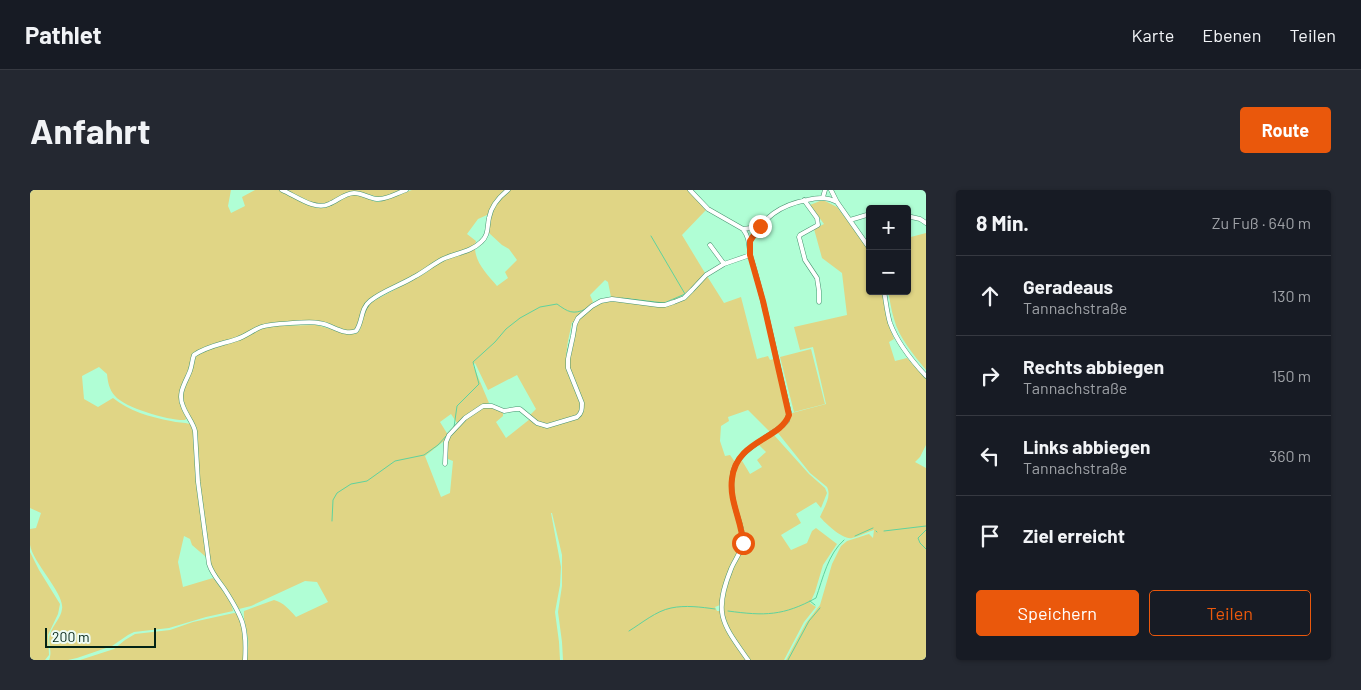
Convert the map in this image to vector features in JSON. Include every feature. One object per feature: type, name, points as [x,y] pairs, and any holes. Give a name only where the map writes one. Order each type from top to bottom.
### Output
[{"type":"street","points":[[283,190],[312,205],[324,206],[350,193],[362,194],[378,199],[406,190]]},
{"type":"street","points":[[245,660],[246,642],[241,618],[209,564],[198,482],[194,426],[181,400],[182,391],[188,378],[194,355],[214,345],[246,335],[262,326],[316,322],[346,332],[353,332],[358,329],[362,312],[369,302],[416,277],[438,262],[473,248],[482,242],[487,236],[492,208],[508,190]]},
{"type":"street","points":[[690,190],[708,208],[744,229],[750,241],[750,255],[763,301],[789,415],[787,421],[782,426],[744,452],[736,465],[732,479],[732,495],[743,543],[726,581],[722,610],[723,619],[728,631],[748,660]]},
{"type":"street","points":[[822,197],[826,190]]},
{"type":"street","points":[[831,190],[837,202],[866,243]]},
{"type":"street","points":[[750,241],[760,226],[783,207],[804,200],[822,197],[837,202]]},
{"type":"street","points":[[804,200],[817,218],[818,225],[799,237],[805,260],[816,278],[819,302]]},
{"type":"street","points":[[850,220],[866,215]]},
{"type":"street","points":[[911,217],[926,223]]},
{"type":"street","points":[[744,229],[760,226]]},
{"type":"street","points":[[710,245],[724,264]]},
{"type":"street","points":[[446,464],[446,442],[449,435],[465,418],[483,406],[492,406],[504,411],[520,409],[537,423],[547,426],[580,415],[582,403],[568,368],[568,359],[575,324],[578,318],[592,306],[601,301],[612,299],[665,305],[684,298],[701,279],[724,264],[750,255]]},
{"type":"street","points":[[885,295],[894,331],[917,366],[926,376]]},
{"type":"shaded area","points":[[30,190],[231,190],[228,206],[231,213],[245,206],[242,197],[255,190],[279,190],[318,208],[329,206],[351,195],[362,195],[379,202],[412,190],[688,190],[706,210],[682,235],[705,273],[685,293],[666,303],[659,304],[611,297],[608,282],[605,280],[590,295],[593,302],[577,317],[574,323],[572,322],[569,338],[567,354],[568,371],[579,396],[581,408],[579,414],[567,420],[546,424],[534,420],[530,415],[536,409],[517,375],[488,390],[475,363],[473,365],[489,403],[479,406],[457,423],[451,414],[440,422],[448,435],[444,441],[425,456],[441,497],[450,493],[453,461],[448,459],[447,440],[460,425],[482,408],[489,407],[503,412],[503,416],[496,422],[506,438],[530,419],[542,425],[553,426],[581,415],[584,403],[569,368],[569,359],[577,324],[592,308],[612,301],[666,307],[687,298],[707,276],[724,303],[741,297],[757,359],[768,356],[770,360],[774,359],[787,413],[786,421],[770,432],[748,410],[728,417],[729,421],[721,426],[720,441],[725,456],[730,455],[735,462],[730,479],[731,495],[740,529],[741,543],[725,581],[720,605],[715,607],[717,611],[720,611],[727,631],[747,660],[563,660],[558,612],[562,586],[562,555],[551,513],[561,567],[555,612],[560,660],[247,660],[248,642],[244,611],[274,600],[284,605],[296,617],[328,602],[317,582],[305,581],[251,606],[239,609],[213,570],[210,563],[199,482],[197,431],[184,407],[182,399],[192,370],[195,358],[193,356],[179,396],[180,405],[187,418],[185,420],[148,413],[120,401],[111,391],[107,374],[99,367],[82,376],[84,399],[98,407],[113,398],[126,407],[140,413],[190,424],[194,432],[196,482],[206,557],[192,545],[190,539],[184,536],[178,562],[183,587],[213,578],[228,598],[233,611],[169,628],[134,632],[112,646],[77,658],[49,660],[49,637],[59,618],[62,603],[32,552],[30,529],[36,528],[41,513],[30,508]],"holes":[[[492,210],[489,233],[509,249],[517,260],[505,272],[508,278],[497,286],[480,264],[475,249],[438,263],[427,272],[370,303],[364,312],[360,330],[355,334],[316,325],[273,326],[254,332],[254,328],[261,325],[317,321],[328,323],[346,331],[353,330],[359,323],[364,305],[373,297],[415,275],[443,257],[475,245],[476,241],[467,234],[478,219],[487,215]]]},
{"type":"shaded area","points":[[286,190],[401,190],[378,197],[356,191],[323,205],[313,203]]},
{"type":"shaded area","points":[[825,201],[837,207],[866,245],[866,295],[883,295],[888,322],[894,339],[889,342],[895,361],[907,358],[926,379],[926,445],[915,462],[926,468],[926,660],[786,660],[806,623],[820,605],[832,564],[841,546],[847,541],[869,534],[873,538],[874,530],[848,538],[835,531],[820,517],[829,494],[827,487],[810,473],[778,433],[789,422],[792,413],[826,404],[813,347],[800,350],[794,327],[847,315],[842,273],[822,258],[814,229],[824,224],[810,205]]},
{"type":"shaded area","points":[[926,233],[926,370],[899,333],[889,295],[911,295],[911,237]]},
{"type":"shaded area","points":[[811,349],[825,404],[794,412],[780,357]]},
{"type":"shaded area","points":[[772,434],[809,474],[825,488],[827,493],[821,508],[816,502],[796,514],[801,523],[781,535],[791,550],[807,543],[812,531],[816,528],[837,544],[823,565],[810,603],[816,607],[804,622],[784,660],[750,660],[729,630],[723,611],[723,600],[728,581],[743,547],[733,479],[734,471],[741,459],[750,474],[762,467],[757,460],[766,452],[758,444]]},
{"type":"shaded area","points":[[30,552],[60,604],[58,614],[48,635],[49,655],[45,660],[30,660]]},
{"type":"shaded area","points":[[234,613],[238,614],[241,625],[244,642],[244,660],[80,660],[114,649],[135,634],[170,630],[193,622]]},
{"type":"waterway","points":[[622,298],[664,303],[685,294],[651,236]]},
{"type":"waterway","points":[[449,432],[454,427],[457,406],[479,384],[473,362],[506,329],[520,318],[540,307],[557,304],[571,312],[586,309]]},
{"type":"waterway","points":[[572,333],[573,323],[579,315]]},
{"type":"waterway","points":[[567,353],[570,340]]},
{"type":"waterway","points":[[332,521],[333,500],[337,493],[351,484],[367,481],[395,461],[424,455],[438,445],[447,435]]},
{"type":"waterway","points":[[884,531],[926,526]]},
{"type":"waterway","points":[[855,536],[873,528]]},
{"type":"waterway","points":[[926,530],[918,538],[926,549]]},
{"type":"waterway","points":[[728,611],[753,614],[774,613],[794,608],[816,598],[830,559],[844,540]]},
{"type":"waterway","points":[[810,601],[815,605]]},
{"type":"waterway","points":[[629,631],[655,614],[671,608],[687,606],[715,609]]},
{"type":"waterway","points":[[788,660],[809,621],[820,608]]},
{"type":"route","points":[[743,543],[732,495],[733,471],[744,452],[782,426],[787,421],[789,415],[763,301],[750,255],[750,241],[760,226]]}]
